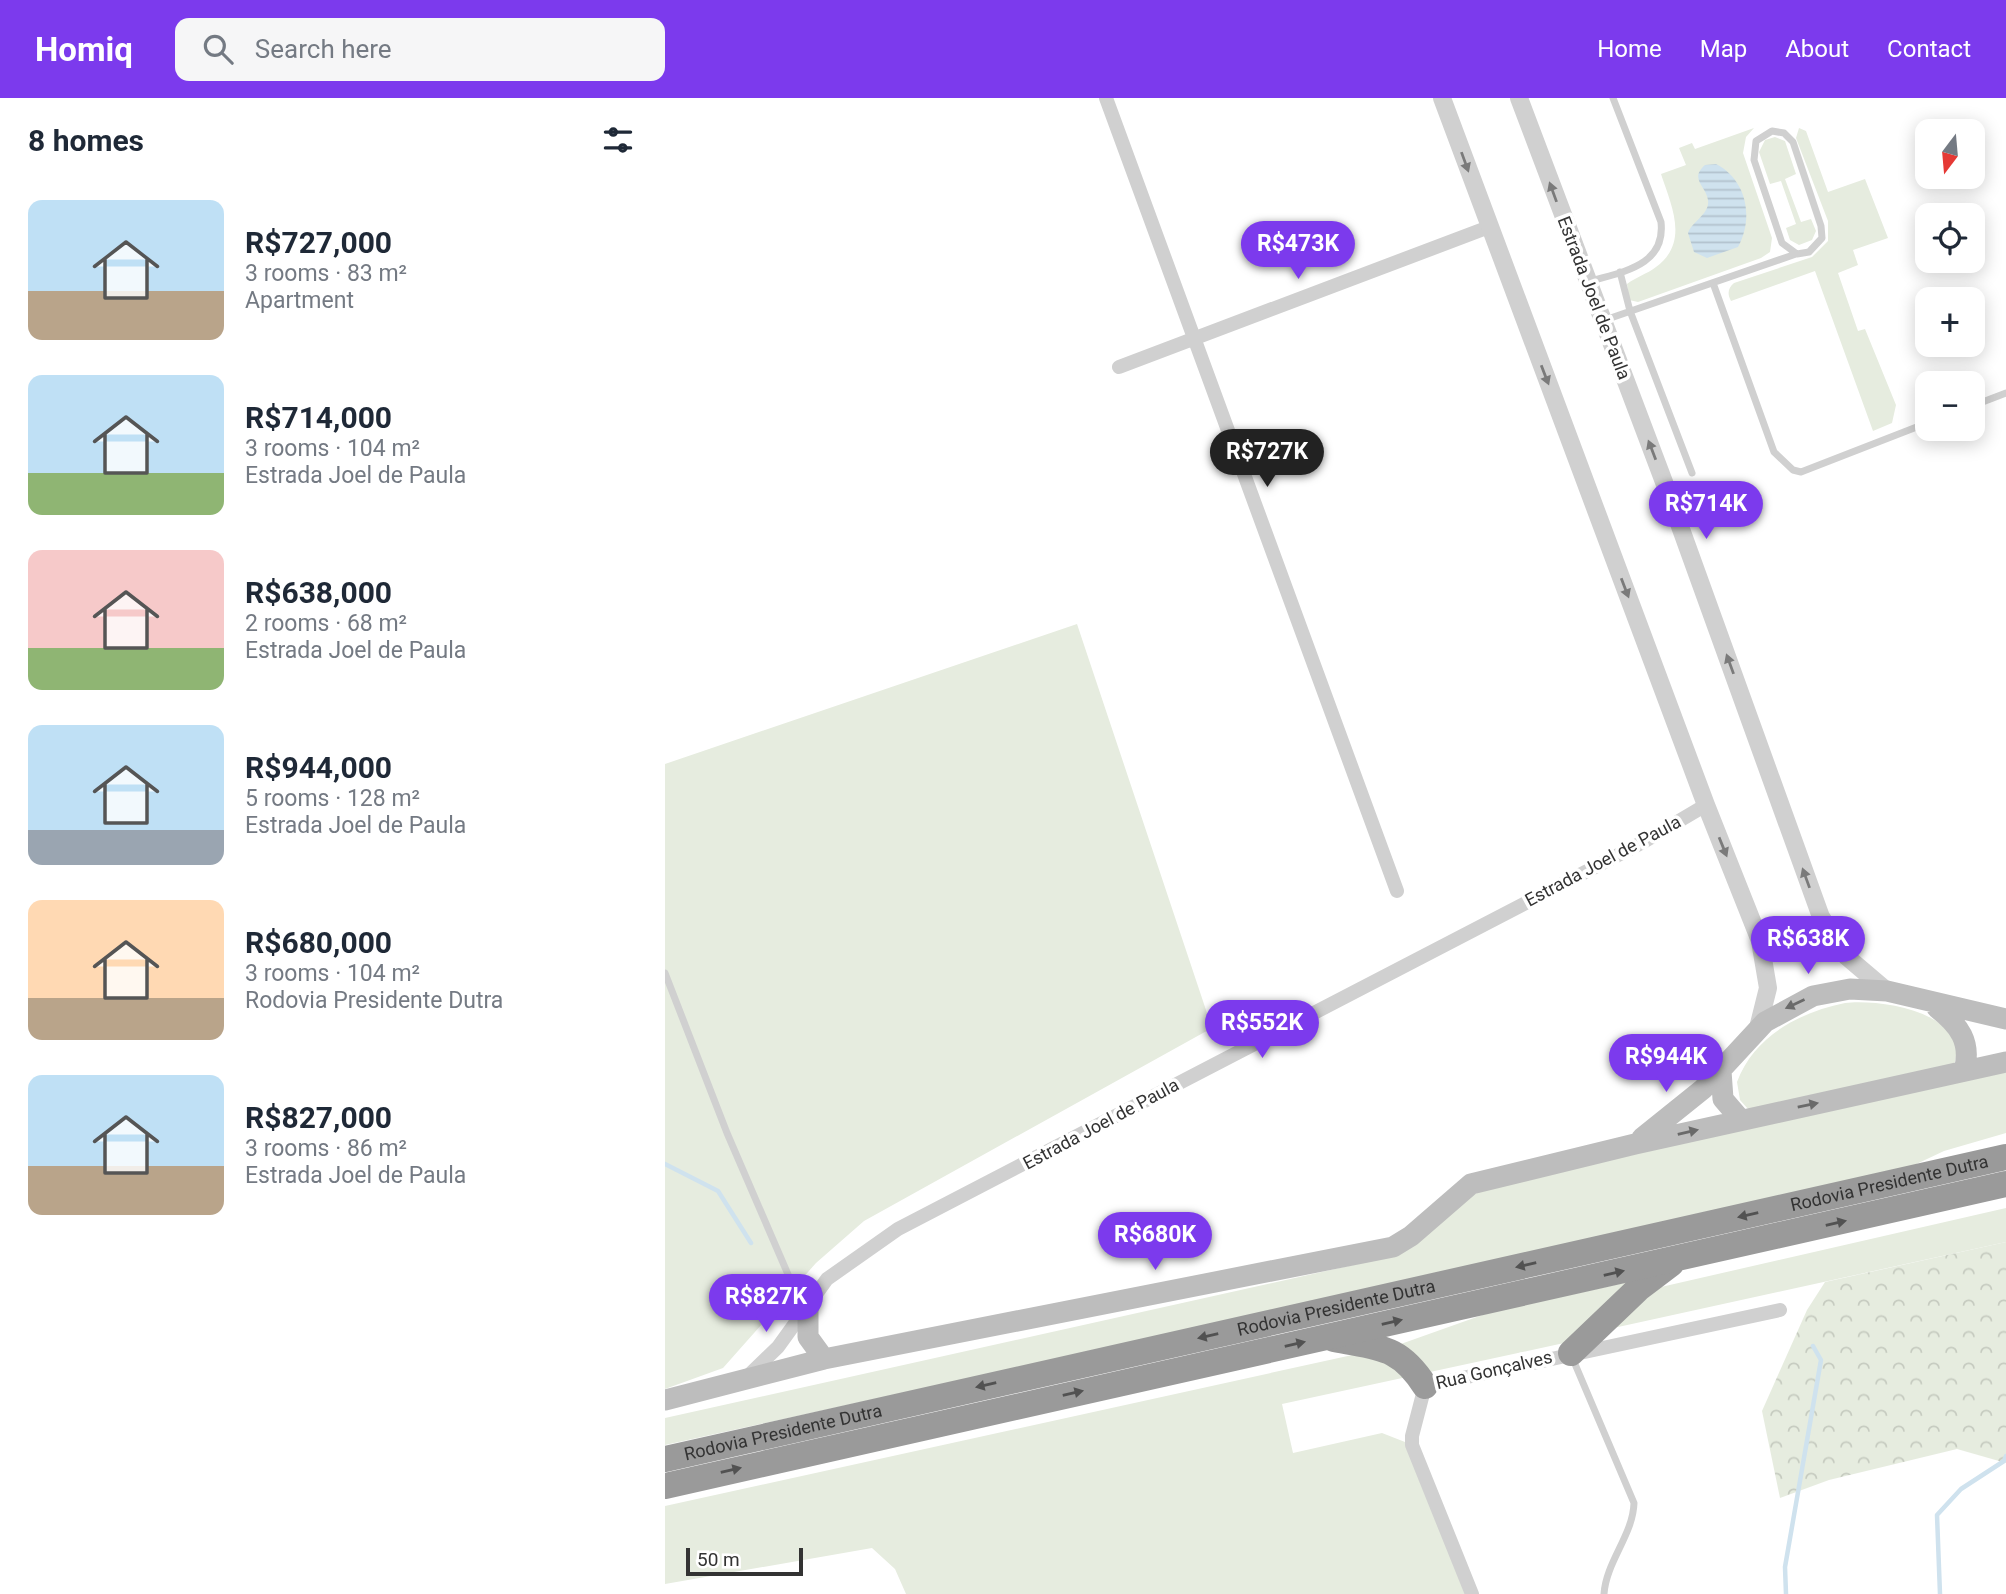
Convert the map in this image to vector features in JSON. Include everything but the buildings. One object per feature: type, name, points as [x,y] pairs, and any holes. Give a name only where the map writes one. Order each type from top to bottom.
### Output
[{"type":"highway","name":"Rodovia Presidente Dutra","points":[[665,1459],[2006,1157]]},
{"type":"highway","name":"Rodovia Presidente Dutra","points":[[665,1486],[2006,1184]]},
{"type":"highway","points":[[1571,1353],[1638,1289],[1681,1258]]},
{"type":"highway","points":[[1325,1337],[1395,1352],[1414,1368],[1426,1386]]},
{"type":"main road","points":[[1635,1144],[1684,1106],[1721,1071],[1758,1028],[1780,1012],[1813,996],[1850,989],[1887,991],[1933,1004],[2006,1019]]},
{"type":"main road","points":[[1933,1004],[1962,1033],[1967,1052],[1964,1071]]},
{"type":"main road","points":[[665,1401],[824,1359],[1393,1247],[1411,1236],[1471,1184],[1635,1144],[2006,1062]]},
{"type":"main road","points":[[1721,1071],[1723,1099],[1741,1120]]},
{"type":"main road","points":[[808,1307],[809,1337],[824,1359]]},
{"type":"street","points":[[1106,98],[1397,891]]},
{"type":"street","points":[[1442,98],[1765,958],[1766,1002],[1758,1028]]},
{"type":"street","name":"Estrada Joel de Paula","points":[[1519,98],[1664,482],[1821,917],[1847,957],[1887,991]]},
{"type":"street","points":[[1119,368],[1489,227]]},
{"type":"street","name":"Estrada Joel de Paula","points":[[745,1379],[778,1348],[827,1279],[898,1230],[1645,841],[1706,805]]},
{"type":"street","name":"Rua Gonçalves","points":[[1472,1594],[1412,1446],[1412,1436],[1426,1386],[1780,1310]]},
{"type":"lane","points":[[1587,282],[1649,260],[1658,246],[1661,230],[1613,98]]},
{"type":"lane","points":[[1602,321],[1809,252],[1819,244],[1821,226],[1793,142],[1784,133],[1772,131],[1756,141],[1754,160],[1782,243],[1797,254]]},
{"type":"lane","points":[[1620,272],[1630,311],[1692,473]]},
{"type":"lane","points":[[1713,283],[1774,452],[1793,470],[1801,472],[1915,428]]},
{"type":"lane","points":[[1985,400],[2006,393]]},
{"type":"lane","points":[[665,973],[743,1170],[790,1279],[808,1307]]},
{"type":"lane","points":[[1571,1353],[1634,1503],[1631,1521],[1606,1579],[1604,1594]]},
{"type":"green space","points":[[1754,128],[1746,137],[1743,153],[1772,238],[1770,252],[1761,258],[1638,302],[1629,300],[1627,284],[1656,267],[1673,246],[1673,210],[1661,174],[1686,165],[1679,148],[1692,143],[1695,149]]},
{"type":"green space","points":[[1799,128],[1806,131],[1828,192],[1865,179],[1888,238],[1853,250],[1858,265],[1838,273],[1858,331],[1865,329],[1896,405],[1892,423],[1873,431],[1815,271],[1731,301],[1729,296],[1729,289],[1734,283],[1812,257],[1828,241],[1828,221],[1796,138]]},
{"type":"green space","points":[[1775,137],[1785,141],[1796,174],[1785,179],[1801,222],[1811,219],[1816,231],[1812,240],[1799,245],[1790,240],[1786,228],[1796,224],[1781,181],[1770,184],[1759,152],[1765,140]]},
{"type":"green space","points":[[1077,624],[1212,1028],[864,1221],[816,1263],[723,1368],[665,1389],[665,764]]},
{"type":"green space","points":[[1860,1002],[1899,1007],[1936,1021],[1949,1032],[1956,1047],[1954,1065],[1748,1109],[1740,1100],[1737,1082],[1755,1052],[1767,1039],[1796,1020],[1845,1003]]},
{"type":"green space","points":[[2006,1068],[2006,1133],[1944,1151],[1891,1176],[665,1445],[665,1418],[1371,1261],[1472,1195],[1490,1188],[1648,1148]]},
{"type":"green space","points":[[2006,1208],[2006,1242],[1609,1329],[1661,1287]]},
{"type":"green space","points":[[2006,1242],[2006,1463],[1957,1449],[1829,1480],[1780,1498],[1762,1411],[1807,1310],[1825,1282]]},
{"type":"green space","points":[[1633,1281],[1564,1343],[1282,1404],[1293,1453],[1382,1433],[1405,1442],[1466,1594],[906,1594],[895,1569],[872,1548],[665,1584],[665,1506],[1398,1345],[1488,1313]]},
{"type":"water","points":[[1716,164],[1727,171],[1741,190],[1745,201],[1746,224],[1738,247],[1707,258],[1694,252],[1688,233],[1708,205],[1707,195],[1698,174],[1705,165]]},
{"type":"waterway","points":[[665,1164],[718,1191],[751,1243]]},
{"type":"waterway","points":[[1786,1594],[1785,1567],[1821,1360],[1813,1346]]},
{"type":"waterway","points":[[1940,1594],[1937,1515],[1961,1489],[2004,1461],[2006,1456]]}]
